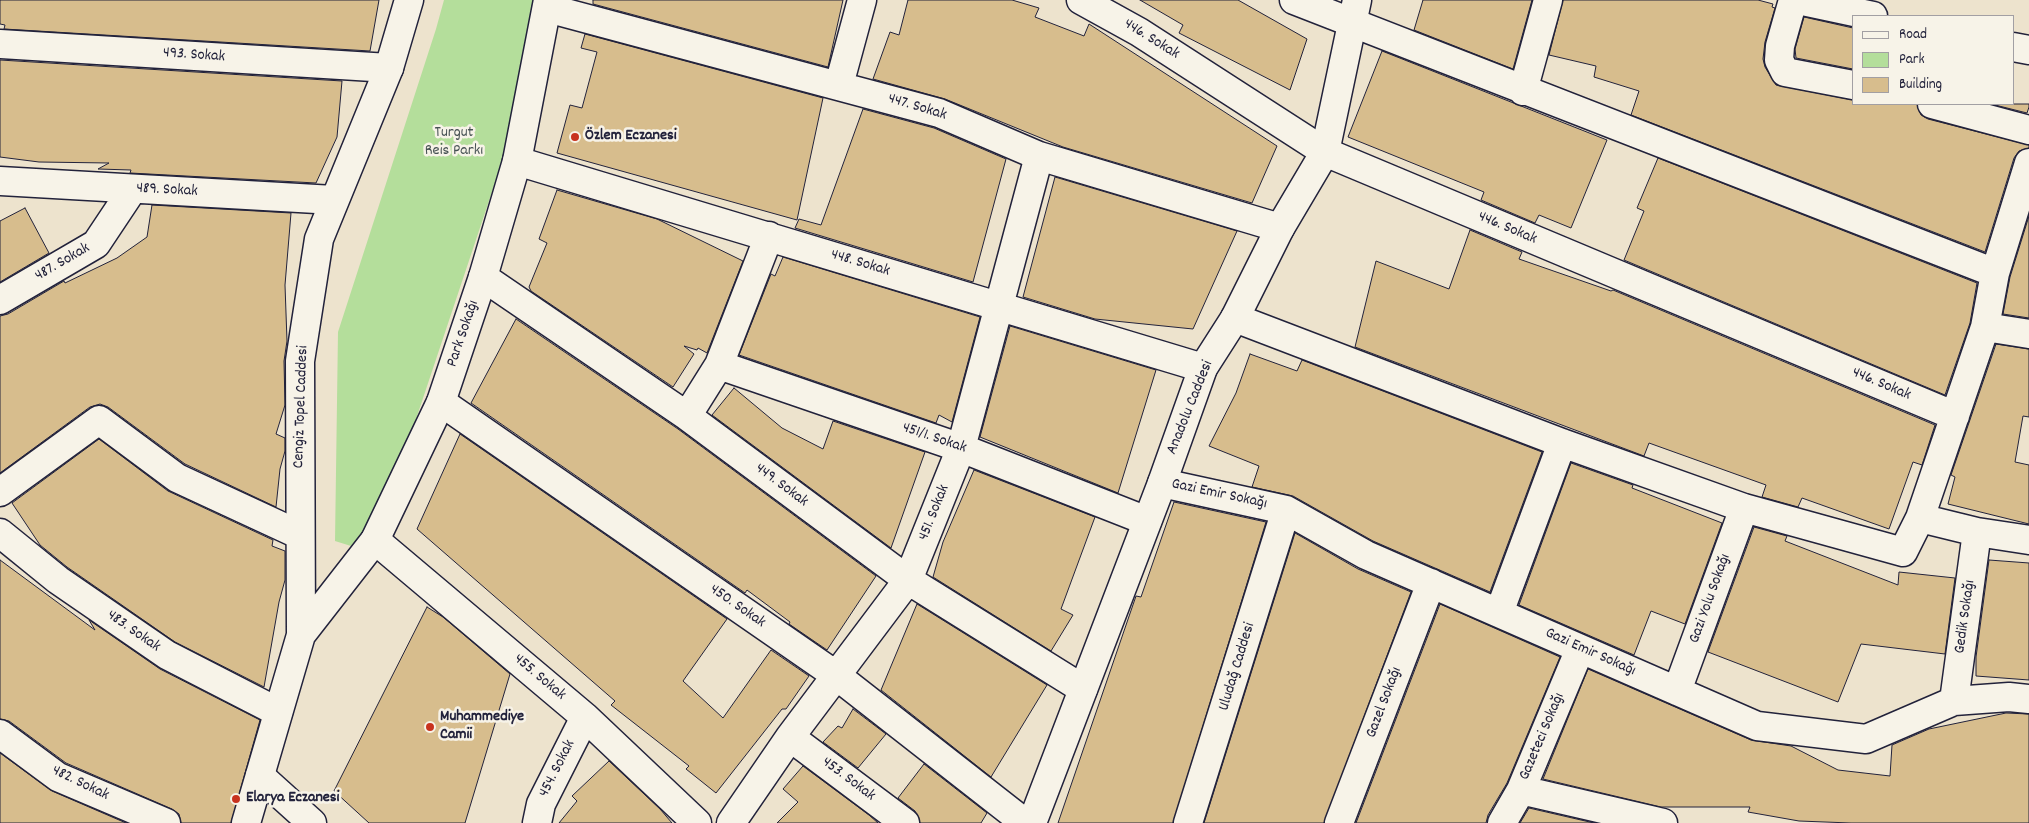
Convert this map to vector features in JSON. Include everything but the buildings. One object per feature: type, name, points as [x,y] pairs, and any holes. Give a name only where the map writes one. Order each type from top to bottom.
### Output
[{"type":"street","name":"Cengiz Topel Caddesi","points":[[246,823],[301,635],[300,361],[319,239],[389,68],[409,0]]},
{"type":"street","points":[[839,85],[862,0]]},
{"type":"street","name":"446. Sokak","points":[[1081,0],[1139,32],[1325,152],[1955,416]]},
{"type":"street","points":[[1294,0],[1355,11],[1523,91],[1995,274]]},
{"type":"street","points":[[1523,91],[1548,0]]},
{"type":"street","points":[[1793,0],[1780,46],[1779,60],[1785,72],[1852,85]]},
{"type":"street","points":[[1798,0],[1867,15]]},
{"type":"street","name":"447. Sokak","points":[[548,4],[939,113],[1039,156],[1280,228]]},
{"type":"street","name":"Park Sokağı","points":[[301,635],[375,540],[441,402],[483,277],[518,161],[548,4]]},
{"type":"street","name":"Anadolu Caddesi","points":[[1032,823],[1162,483],[1203,368],[1235,318],[1280,228],[1325,152],[1355,11]]},
{"type":"street","name":"493. Sokak","points":[[0,44],[389,68]]},
{"type":"street","points":[[2014,47],[2029,50]]},
{"type":"street","points":[[1936,105],[2029,130]]},
{"type":"street","name":"451. Sokak","points":[[731,823],[790,737],[908,580],[961,448],[1039,156]]},
{"type":"street","name":"448. Sokak","points":[[518,161],[1203,368]]},
{"type":"street","points":[[1235,318],[1562,443],[1744,508],[1903,552],[1920,518],[1985,327],[1995,274],[2029,163]]},
{"type":"street","name":"489. Sokak","points":[[0,181],[334,200]]},
{"type":"street","name":"487. Sokak","points":[[0,300],[96,244],[132,190]]},
{"type":"street","points":[[687,416],[719,365],[770,236]]},
{"type":"street","name":"449. Sokak","points":[[483,277],[687,416],[908,580],[1083,689]]},
{"type":"street","points":[[1985,327],[2029,334]]},
{"type":"street","name":"451/1. Sokak","points":[[719,365],[961,448],[1147,521]]},
{"type":"street","name":"450. Sokak","points":[[441,402],[837,676],[1025,823]]},
{"type":"street","points":[[0,492],[99,420],[177,478],[300,535]]},
{"type":"street","points":[[1499,613],[1562,443]]},
{"type":"street","name":"Gazi Emir Sokağı","points":[[1162,483],[1286,510],[1366,555],[1757,726],[1866,739],[1954,701],[2009,697],[2029,699]]},
{"type":"street","name":"Gazi Yolu Sokağı","points":[[1677,691],[1744,508]]},
{"type":"street","name":"Uludağ Caddesi","points":[[1188,823],[1286,510]]},
{"type":"street","points":[[1920,518],[1977,532],[2029,540]]},
{"type":"street","name":"Gedik Sokağı","points":[[1954,701],[1977,532]]},
{"type":"street","name":"483. Sokak","points":[[0,533],[58,580],[167,655],[278,712]]},
{"type":"street","name":"455. Sokak","points":[[375,540],[585,717],[697,823]]},
{"type":"street","name":"Gazel Sokağı","points":[[1339,823],[1431,583]]},
{"type":"street","name":"Gazeteci Sokağı","points":[[1502,823],[1520,790],[1580,649]]},
{"type":"street","name":"454. Sokak","points":[[537,823],[541,804],[585,717]]},
{"type":"street","name":"482. Sokak","points":[[0,734],[58,777],[166,823]]},
{"type":"street","name":"453. Sokak","points":[[790,737],[905,823]]},
{"type":"street","points":[[260,776],[312,823]]},
{"type":"street","points":[[1520,790],[1663,823]]},
{"type":"green space","name":"Turgut Reis Parkı","points":[[444,0],[535,0],[504,156],[404,455],[374,524],[351,546],[335,541],[338,332]]},
{"type":"place","name":"Özlem Eczanesi","points":[[575,137]]},
{"type":"place","name":"Muhammediye Camii","points":[[430,727]]},
{"type":"place","name":"Elarya Eczanesi","points":[[236,799]]}]
